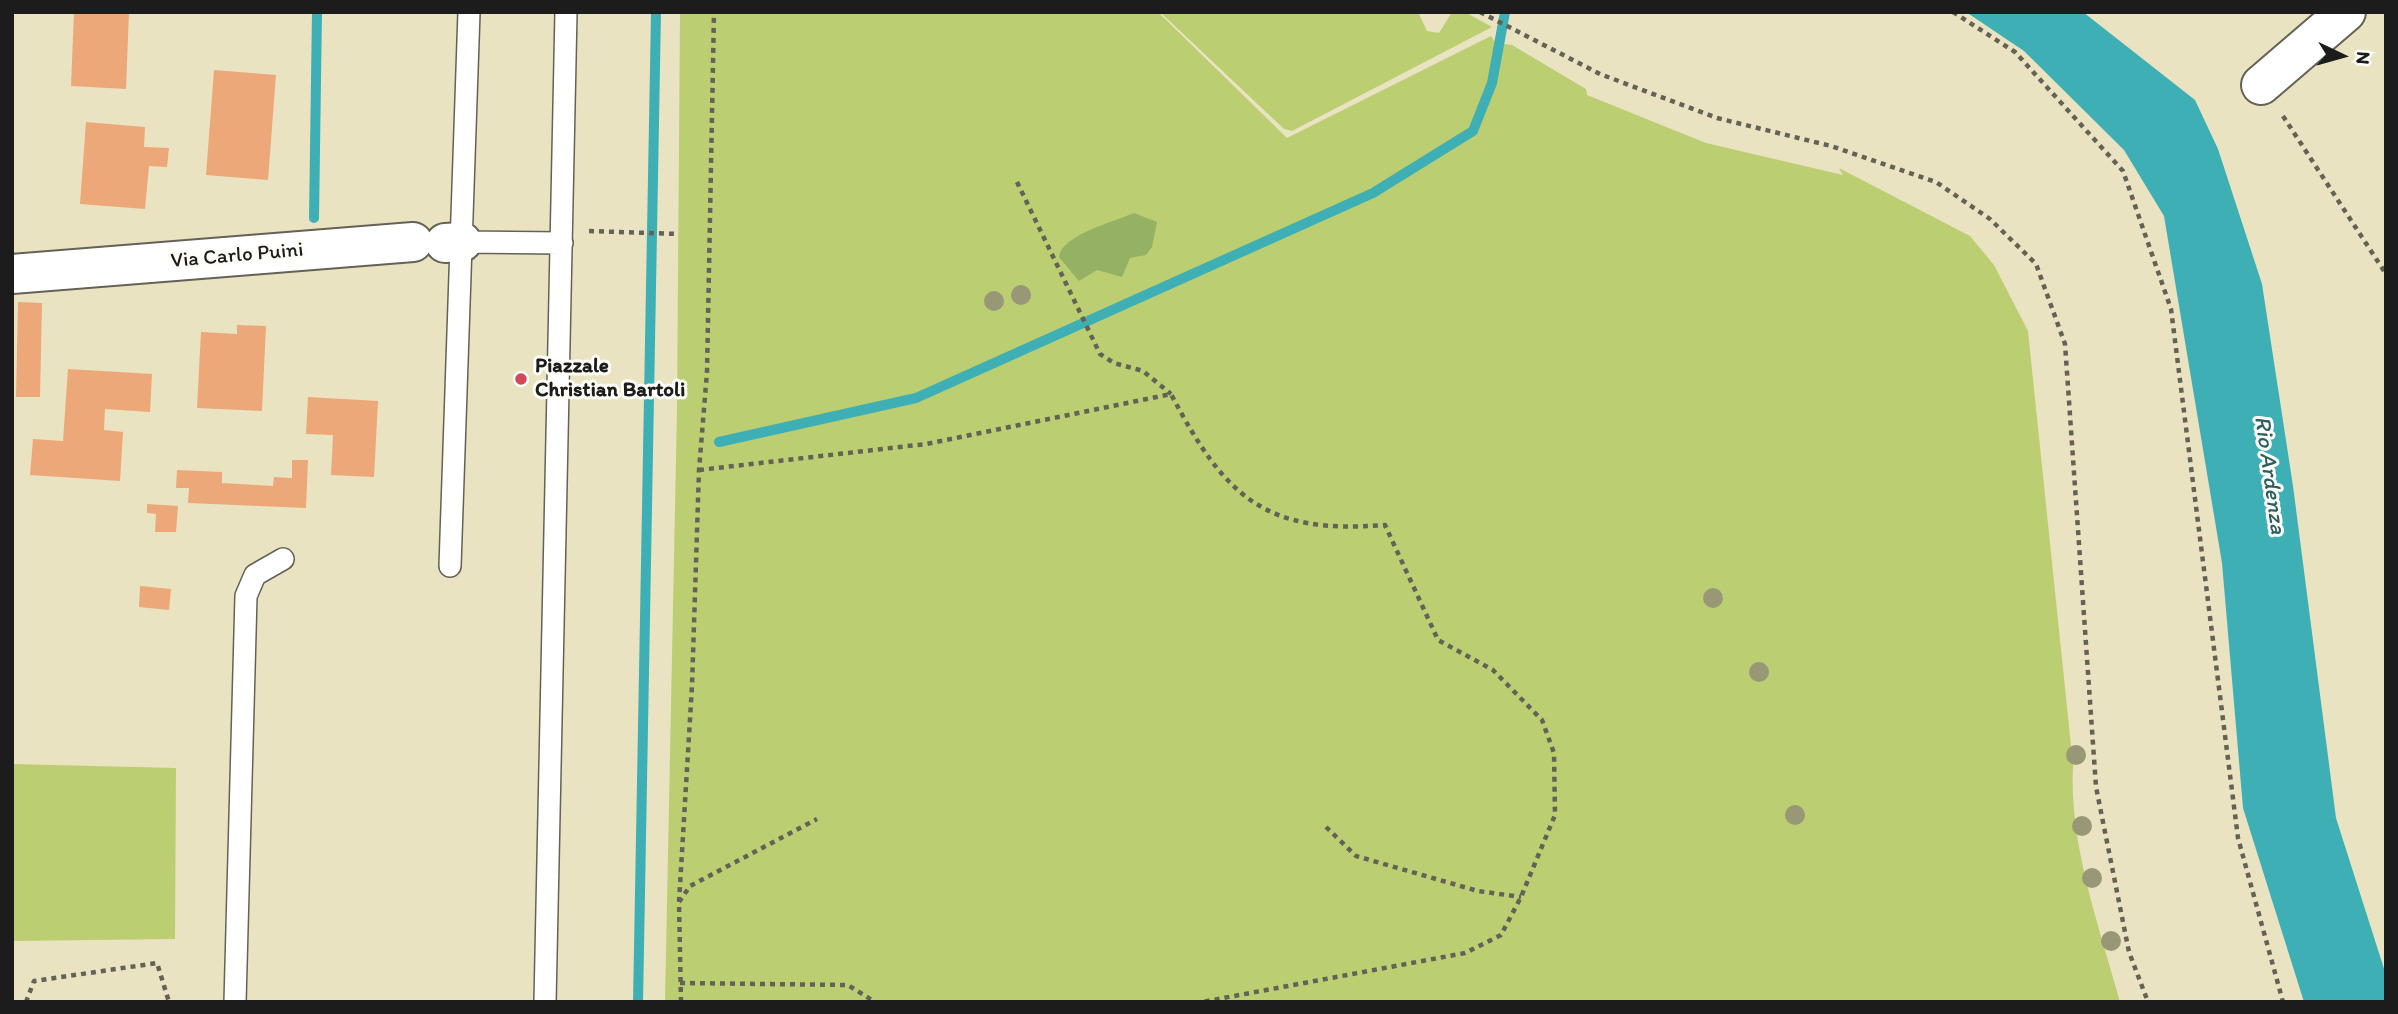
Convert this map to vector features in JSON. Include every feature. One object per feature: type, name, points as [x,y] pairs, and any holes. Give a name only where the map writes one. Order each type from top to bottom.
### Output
[{"type":"street","points":[[2261,85],[2323,23]]},
{"type":"street","name":"Via Carlo Puini","points":[[12,274],[440,242]]},
{"type":"lane","points":[[450,566],[440,242],[469,12]]},
{"type":"lane","points":[[545,1002],[566,12]]},
{"type":"lane","points":[[440,242],[562,243]]},
{"type":"lane","points":[[235,1002],[246,596],[254,575],[283,559]]},
{"type":"path","points":[[681,1002],[679,902],[706,372],[714,12]]},
{"type":"path","points":[[1480,12],[1600,74],[1717,118],[1831,146],[1936,182],[1990,219],[2036,264],[2065,344],[2096,787],[2129,952],[2148,1002]]},
{"type":"path","points":[[1953,12],[2015,52],[2123,172],[2171,309],[2238,838],[2283,1002]]},
{"type":"path","points":[[2261,85],[2386,274]]},
{"type":"path","points":[[1017,182],[1098,349],[1114,363],[1143,371],[1171,394],[1197,443],[1228,481],[1265,512],[1343,529],[1385,526],[1438,640],[1493,670],[1542,720],[1554,753],[1555,815],[1521,897],[1501,935],[1465,953],[1398,963],[1202,1002]]},
{"type":"path","points":[[619,232],[679,234]]},
{"type":"path","points":[[699,470],[926,444],[1171,394]]},
{"type":"path","points":[[679,902],[690,886],[817,819]]},
{"type":"path","points":[[1326,827],[1356,856],[1478,891],[1521,897]]},
{"type":"path","points":[[26,1002],[34,981],[157,963],[169,1002]]},
{"type":"path","points":[[680,983],[848,985],[875,1002]]},
{"type":"green space","points":[[680,12],[1158,12],[1287,138],[1491,36],[1496,43],[1512,45],[1586,89],[1587,95],[1706,143],[1843,175],[1839,168],[1970,236],[1994,265],[2028,331],[2073,765],[2076,825],[2087,885],[2120,1002],[665,1002],[677,409]]},
{"type":"green space","points":[[1160,12],[1421,12],[1419,14],[1427,31],[1439,33],[1452,12],[1465,12],[1492,27],[1292,131],[1284,129]]},
{"type":"green space","points":[[1134,213],[1157,222],[1152,247],[1146,255],[1130,258],[1122,277],[1097,270],[1079,281],[1059,257],[1062,249],[1079,236]]},
{"type":"green space","points":[[12,764],[176,768],[175,939],[12,941]]},
{"type":"water","name":"Rio Ardenza","points":[[1966,12],[2083,12],[2195,100],[2218,149],[2262,284],[2293,486],[2336,818],[2386,975],[2386,1002],[2304,1002],[2243,808],[2222,563],[2164,216],[2124,150],[2024,51]]},
{"type":"building","points":[[74,12],[129,12],[126,89],[71,86]]},
{"type":"building","points":[[214,70],[276,75],[268,180],[206,175]]},
{"type":"building","points":[[86,122],[145,127],[144,147],[169,148],[167,167],[149,166],[145,209],[80,204]]},
{"type":"building","points":[[18,302],[42,303],[40,397],[16,397]]},
{"type":"building","points":[[237,325],[266,326],[262,411],[197,408],[201,332],[237,334]]},
{"type":"building","points":[[68,369],[152,374],[150,412],[105,409],[104,430],[123,432],[120,481],[30,475],[33,439],[63,441]]},
{"type":"building","points":[[308,397],[378,401],[374,477],[331,475],[333,435],[306,434]]},
{"type":"building","points":[[292,460],[308,460],[306,508],[188,503],[189,488],[176,488],[177,470],[222,472],[222,483],[273,486],[274,477],[292,478]]},
{"type":"building","points":[[147,504],[178,506],[176,532],[155,532],[156,514],[147,513]]},
{"type":"building","points":[[140,586],[171,589],[169,610],[139,607]]},
{"type":"waterway","points":[[314,218],[317,12]]},
{"type":"waterway","points":[[638,1002],[656,12]]},
{"type":"waterway","points":[[719,442],[916,398],[1373,193],[1473,131],[1492,83],[1505,12]]},
{"type":"place","name":"Piazzale Christian Bartoli","points":[[521,379]]}]
